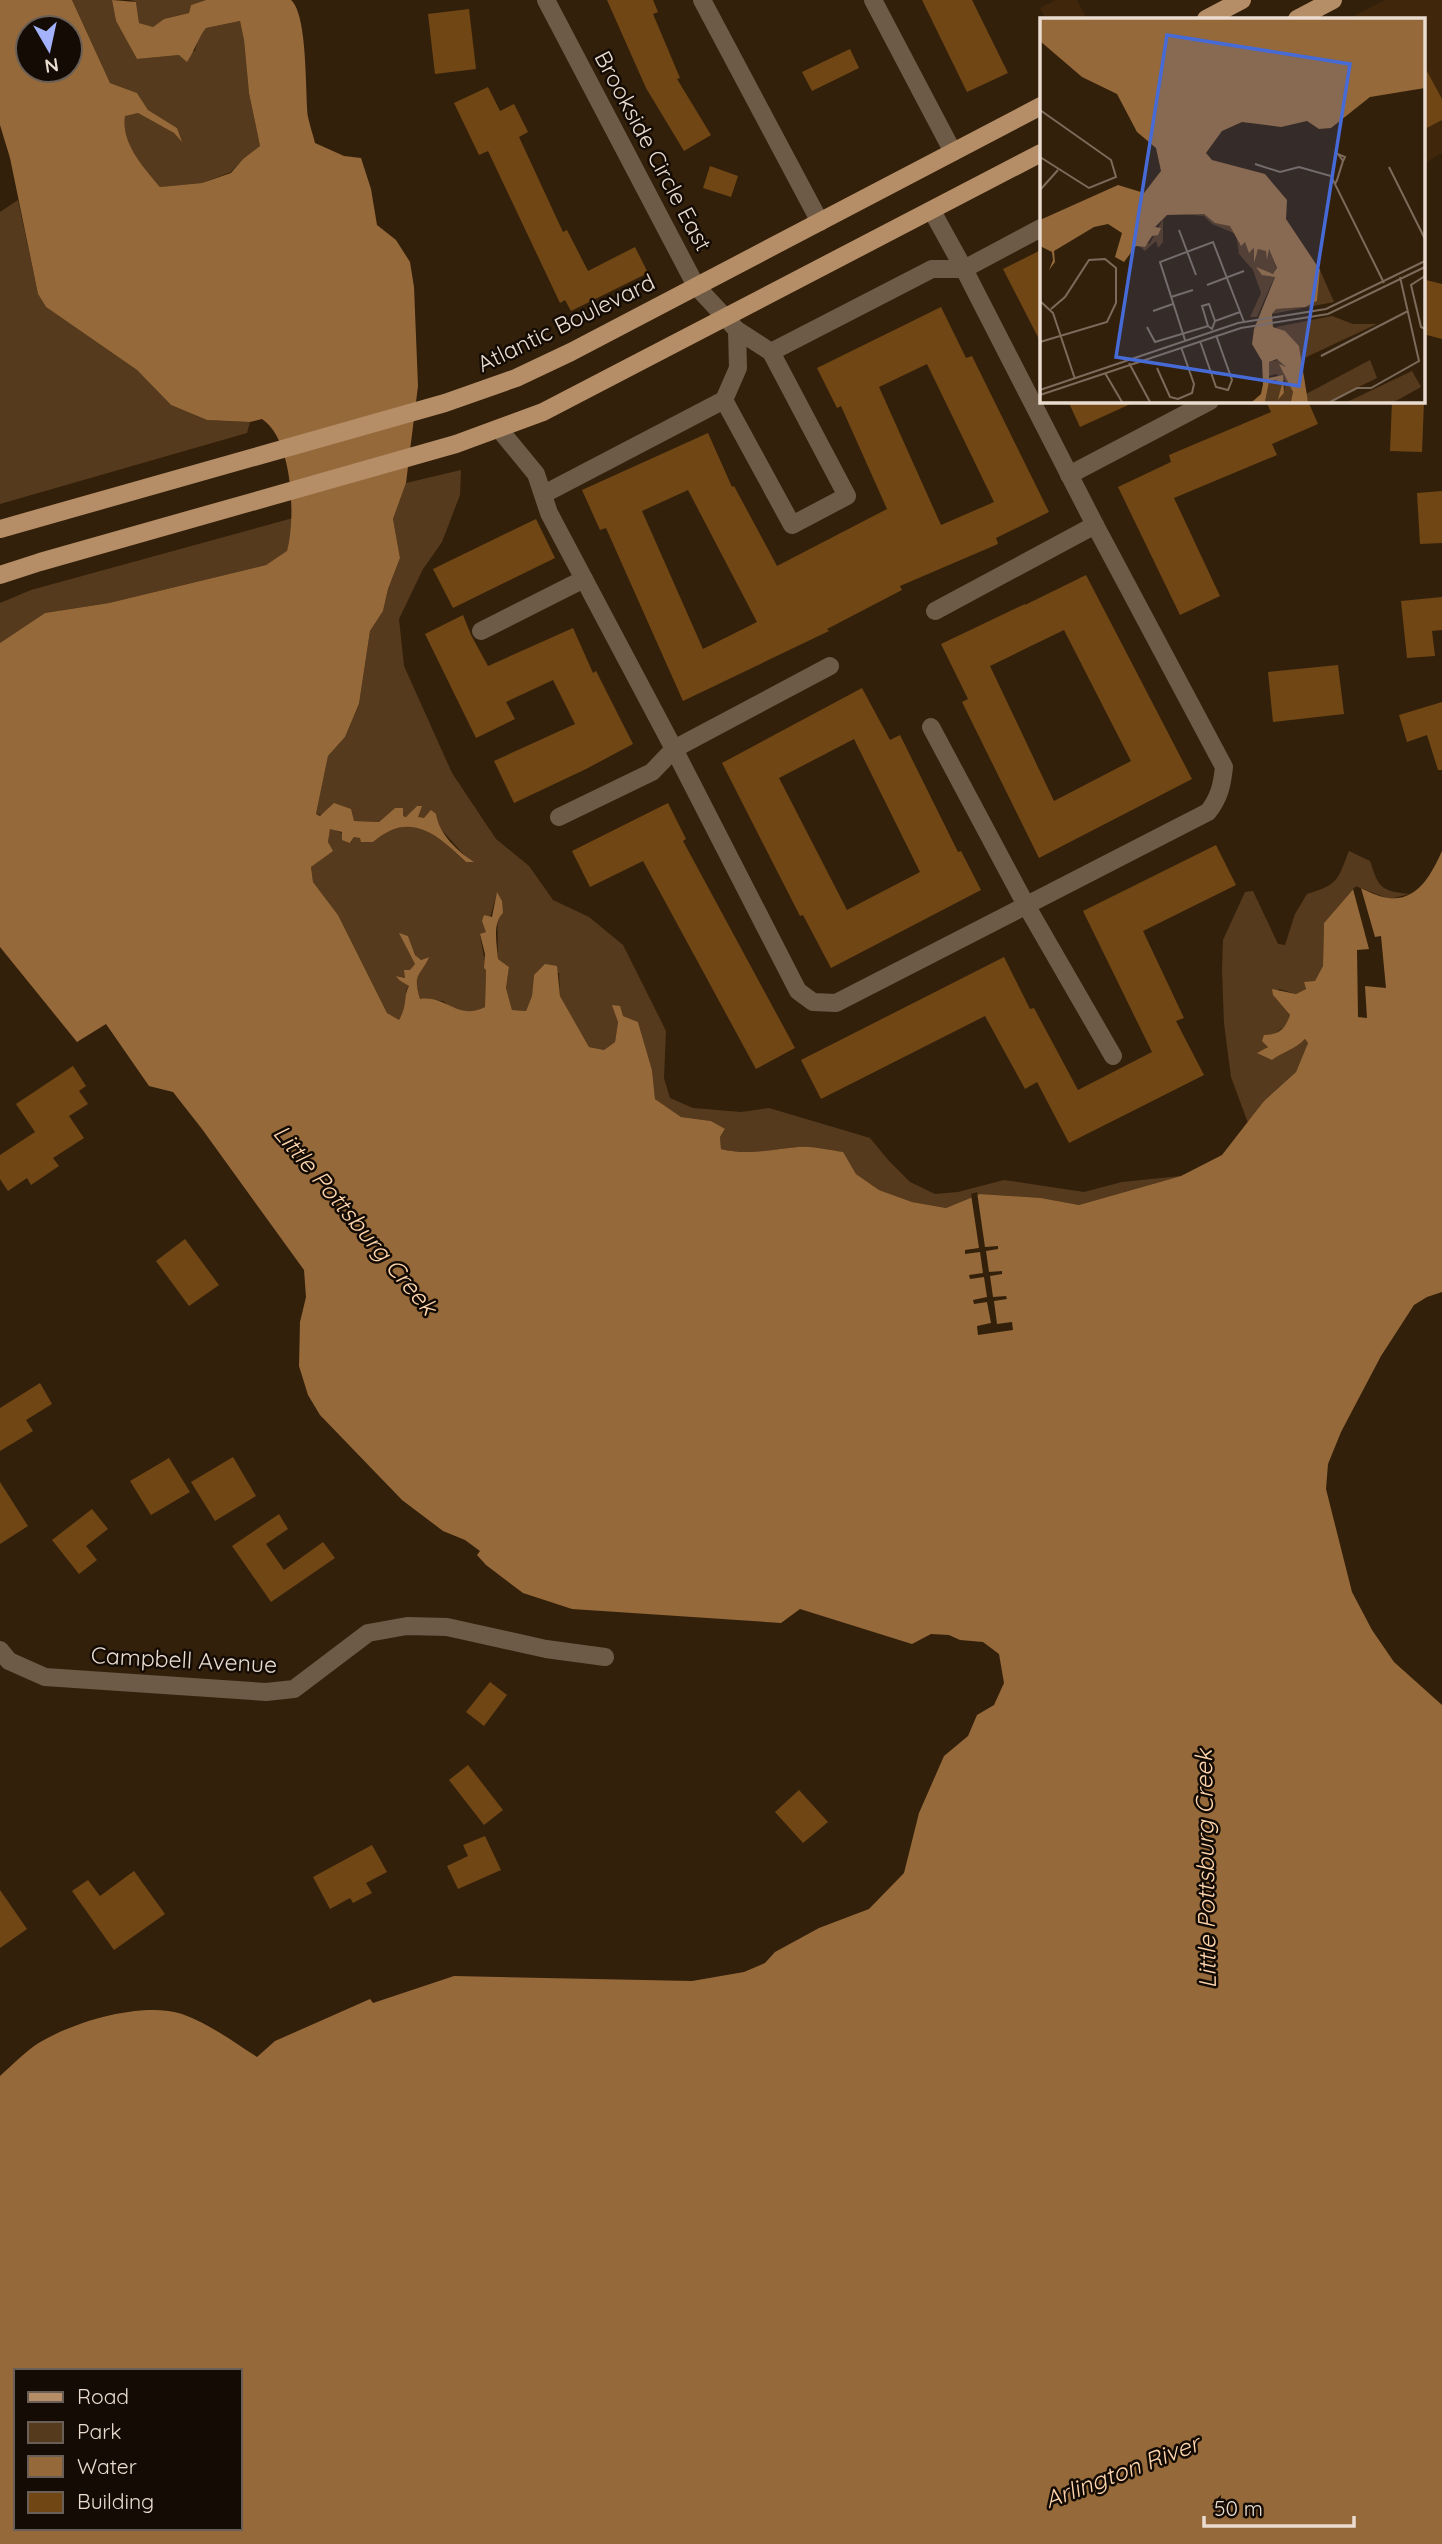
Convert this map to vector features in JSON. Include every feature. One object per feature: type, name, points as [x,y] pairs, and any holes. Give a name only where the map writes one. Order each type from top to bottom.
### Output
[{"type":"main road","points":[[1208,18],[1242,0]]},
{"type":"main road","points":[[1299,18],[1333,0]]},
{"type":"main road","name":"Atlantic Boulevard","points":[[0,528],[445,403],[516,378],[1040,107]]},
{"type":"main road","points":[[0,575],[456,444],[542,412],[731,324],[1040,154]]},
{"type":"street","name":"Brookside Circle East","points":[[546,0],[696,286],[731,324],[771,352]]},
{"type":"street","points":[[702,0],[820,222]]},
{"type":"street","points":[[873,0],[953,152]]},
{"type":"street","points":[[499,429],[537,474],[549,513],[798,991],[813,1002],[836,1003],[1208,812],[1222,788],[1224,768],[932,211]]},
{"type":"street","points":[[724,400],[792,525],[847,496],[771,352],[932,269],[964,269],[1040,229]]},
{"type":"street","points":[[544,494],[724,400],[738,368],[731,324]]},
{"type":"street","points":[[1069,475],[1208,402]]},
{"type":"street","points":[[935,611],[1095,526]]},
{"type":"street","points":[[481,631],[584,579]]},
{"type":"street","points":[[559,817],[652,772],[674,749],[830,666]]},
{"type":"street","points":[[931,727],[1026,905],[1114,1056]]},
{"type":"street","name":"Campbell Avenue","points":[[0,1650],[9,1661],[45,1677],[266,1692],[294,1689],[368,1633],[407,1626],[447,1627],[546,1649],[605,1657]]},
{"type":"shaded area","points":[[1056,0],[1077,0],[1086,18],[1045,18],[1040,8]]},
{"type":"shaded area","points":[[1385,0],[1442,0],[1442,153],[1424,163],[1424,18],[1350,18]]},
{"type":"green space","points":[[72,0],[112,0],[116,21],[137,59],[195,51],[198,38],[206,28],[240,21],[249,93],[260,146],[231,172],[202,183],[160,187],[134,154],[126,135],[125,115],[138,113],[174,133],[180,140],[177,128],[148,110],[137,93],[110,83],[84,26],[84,14],[78,14]]},
{"type":"green space","points":[[130,0],[206,0],[191,5],[189,13],[164,19],[153,27],[139,23],[136,2]]},
{"type":"green space","points":[[18,200],[38,294],[46,307],[137,370],[171,405],[207,420],[250,422],[247,433],[0,504],[0,212]]},
{"type":"green space","points":[[461,470],[460,495],[442,542],[423,569],[399,619],[404,666],[452,773],[496,839],[529,866],[553,900],[589,917],[623,945],[666,1031],[664,1078],[670,1098],[693,1108],[741,1112],[769,1108],[870,1138],[910,1182],[935,1194],[958,1192],[1004,1180],[1084,1192],[1122,1182],[1181,1176],[1079,1205],[1041,1198],[980,1194],[946,1208],[912,1202],[879,1190],[856,1174],[842,1152],[803,1147],[750,1152],[721,1149],[720,1137],[725,1130],[711,1121],[681,1117],[655,1099],[652,1070],[638,1022],[623,1016],[613,1006],[618,1021],[615,1042],[604,1050],[589,1047],[560,996],[559,973],[534,975],[532,996],[526,1011],[512,1010],[506,988],[509,967],[498,959],[497,893],[486,932],[480,935],[486,969],[485,1007],[473,1013],[452,1009],[443,1001],[420,999],[417,979],[428,957],[421,960],[415,955],[408,936],[400,934],[415,964],[406,978],[397,976],[409,985],[406,991],[407,1004],[400,1021],[387,1013],[338,915],[313,882],[311,867],[332,851],[328,842],[330,828],[342,833],[351,843],[354,837],[372,836],[402,827],[420,828],[437,837],[466,862],[472,861],[440,829],[417,818],[421,806],[417,806],[407,817],[395,808],[379,822],[354,821],[316,814],[328,756],[345,737],[359,705],[370,631],[383,611],[400,558],[393,519],[406,483]]},
{"type":"green space","points":[[293,518],[287,552],[266,565],[109,603],[45,613],[0,643],[0,603],[31,590]]},
{"type":"green space","points":[[1349,851],[1370,861],[1382,886],[1410,894],[1389,899],[1356,886],[1324,923],[1323,966],[1315,982],[1304,982],[1306,989],[1296,994],[1279,989],[1273,995],[1290,1015],[1267,1047],[1258,1052],[1272,1060],[1305,1039],[1308,1043],[1296,1072],[1264,1101],[1248,1123],[1231,1077],[1224,1023],[1223,940],[1245,892],[1253,891],[1278,944],[1285,945],[1295,914],[1307,894],[1336,880]]},
{"type":"water","points":[[0,0],[72,0],[78,14],[14,14],[14,84],[84,84],[84,26],[110,83],[137,93],[148,110],[177,128],[182,142],[174,133],[138,113],[125,116],[126,136],[130,145],[140,163],[160,187],[202,183],[231,173],[260,146],[249,93],[240,21],[206,28],[187,62],[179,55],[137,59],[116,21],[112,0],[136,2],[139,23],[153,27],[164,19],[189,13],[191,5],[206,0],[291,0],[296,8],[303,37],[308,117],[315,143],[344,156],[361,158],[371,189],[377,225],[396,240],[410,262],[414,287],[418,386],[406,483],[393,519],[400,558],[383,611],[370,631],[359,704],[345,737],[328,756],[316,814],[320,816],[334,803],[351,809],[354,821],[379,822],[395,808],[403,808],[403,816],[406,817],[417,806],[422,806],[418,817],[424,818],[431,810],[436,814],[450,841],[474,862],[466,862],[434,835],[411,827],[386,833],[373,842],[361,842],[360,838],[354,837],[350,843],[342,840],[342,832],[330,829],[328,842],[333,851],[311,867],[313,882],[338,915],[387,1013],[399,1020],[409,986],[396,976],[405,978],[404,970],[410,970],[415,964],[399,933],[408,936],[415,955],[421,960],[429,957],[417,979],[420,999],[438,1001],[467,1011],[485,1007],[485,954],[480,934],[486,932],[482,921],[484,915],[492,917],[497,892],[502,901],[503,913],[496,928],[498,959],[509,967],[506,988],[512,1010],[526,1011],[532,996],[534,975],[545,964],[557,966],[560,996],[589,1047],[604,1050],[615,1042],[618,1022],[612,1005],[620,1006],[623,1016],[638,1022],[652,1070],[655,1099],[681,1117],[711,1121],[725,1129],[720,1137],[721,1149],[750,1152],[804,1147],[843,1152],[856,1174],[879,1190],[912,1202],[946,1208],[980,1194],[1041,1198],[1079,1205],[1181,1176],[1222,1155],[1264,1101],[1296,1072],[1308,1043],[1305,1039],[1272,1060],[1257,1053],[1268,1047],[1262,1041],[1264,1035],[1281,1030],[1290,1015],[1273,995],[1272,989],[1296,994],[1306,989],[1304,982],[1315,981],[1323,966],[1324,923],[1356,886],[1384,897],[1399,898],[1416,891],[1434,868],[1442,851],[1442,1292],[1414,1305],[1381,1356],[1341,1432],[1328,1464],[1326,1489],[1352,1592],[1372,1630],[1394,1662],[1442,1705],[1442,2544],[0,2544],[0,2076],[23,2055],[37,2044],[69,2028],[128,2012],[147,2010],[182,2014],[211,2028],[257,2057],[275,2041],[370,1999],[373,2003],[454,1976],[692,1981],[744,1972],[765,1963],[775,1952],[819,1928],[869,1909],[904,1873],[919,1813],[944,1756],[968,1736],[977,1715],[994,1705],[1004,1683],[999,1654],[983,1642],[960,1640],[949,1635],[931,1634],[912,1644],[800,1609],[781,1623],[572,1609],[523,1593],[486,1565],[477,1555],[480,1551],[465,1540],[443,1531],[402,1500],[320,1415],[308,1395],[299,1366],[300,1322],[306,1297],[304,1270],[173,1092],[149,1086],[106,1024],[77,1042],[0,947],[0,643],[45,613],[109,603],[266,565],[287,551],[290,537],[290,480],[286,461],[272,429],[262,419],[250,422],[207,420],[171,405],[137,370],[46,307],[38,294],[10,158],[0,125]]},
{"type":"pier","points":[[1356,886],[1361,888],[1375,937],[1381,936],[1386,988],[1365,986],[1367,1018],[1358,1017],[1357,950],[1369,949],[1353,889]]},
{"type":"pier","points":[[977,1192],[985,1247],[998,1246],[998,1249],[986,1251],[989,1272],[1002,1271],[1002,1274],[990,1276],[993,1297],[1006,1296],[1007,1299],[994,1301],[997,1324],[1012,1322],[1013,1330],[978,1335],[977,1326],[991,1323],[987,1302],[974,1304],[973,1300],[987,1297],[984,1277],[970,1279],[969,1275],[983,1273],[980,1252],[965,1254],[965,1250],[979,1248],[971,1194]]},
{"type":"building","points":[[607,0],[653,0],[658,12],[653,14],[680,78],[677,79],[711,135],[684,151],[646,88]]},
{"type":"building","points":[[922,0],[972,0],[1008,73],[967,92]]},
{"type":"building","points":[[469,9],[476,69],[435,74],[428,14]]},
{"type":"building","points":[[850,49],[859,68],[812,91],[802,72]]},
{"type":"building","points":[[1424,66],[1442,99],[1442,120],[1424,129]]},
{"type":"building","points":[[488,87],[500,111],[514,104],[528,132],[519,137],[563,232],[567,230],[588,271],[635,247],[648,273],[571,311],[565,300],[560,303],[488,151],[479,155],[454,103]]},
{"type":"building","points":[[710,166],[738,176],[731,197],[703,188]]},
{"type":"building","points":[[1040,250],[1040,341],[1003,269]]},
{"type":"building","points":[[1426,280],[1442,284],[1442,339],[1424,334]]},
{"type":"building","points":[[941,307],[966,358],[972,356],[1049,512],[996,538],[998,544],[900,586],[902,590],[827,629],[829,631],[683,701],[606,528],[600,530],[582,490],[708,433],[732,487],[734,486],[777,566],[887,509],[841,406],[837,408],[817,368]],"holes":[[[927,364],[994,502],[941,525],[879,387]],[[688,490],[757,622],[703,649],[642,511]]]},
{"type":"building","points":[[1068,402],[1135,402],[1080,427]]},
{"type":"building","points":[[1266,402],[1308,402],[1318,424],[1272,444],[1277,455],[1174,498],[1220,596],[1180,615],[1118,487],[1171,462],[1169,455],[1271,412]]},
{"type":"building","points":[[1392,402],[1424,402],[1422,452],[1390,451]]},
{"type":"building","points":[[1442,491],[1442,543],[1420,544],[1417,493]]},
{"type":"building","points":[[536,519],[555,558],[453,608],[433,569]]},
{"type":"building","points":[[1086,575],[1192,779],[1039,858],[962,702],[968,699],[941,644]],"holes":[[[1064,630],[1131,761],[1054,801],[990,666]]]},
{"type":"building","points":[[1442,597],[1442,630],[1432,631],[1435,656],[1407,658],[1401,601]]},
{"type":"building","points":[[463,615],[488,666],[573,628],[593,673],[596,671],[633,744],[514,803],[494,761],[575,724],[553,680],[506,702],[515,719],[476,738],[425,634]]},
{"type":"building","points":[[1338,665],[1344,714],[1273,722],[1268,672]]},
{"type":"building","points":[[862,688],[890,740],[900,735],[958,852],[961,851],[981,890],[831,968],[803,915],[800,916],[722,763]],"holes":[[[854,739],[920,872],[847,910],[779,778]]]},
{"type":"building","points":[[1442,702],[1442,770],[1438,770],[1427,735],[1407,742],[1399,715]]},
{"type":"building","points":[[668,803],[686,839],[683,841],[795,1048],[756,1069],[643,861],[590,887],[572,851]]},
{"type":"building","points":[[1216,845],[1236,885],[1143,931],[1184,1018],[1176,1021],[1204,1075],[1069,1143],[1037,1082],[1025,1089],[985,1016],[821,1099],[801,1060],[1004,957],[1030,1009],[1034,1008],[1078,1090],[1152,1052],[1083,911]]},
{"type":"building","points":[[73,1066],[86,1086],[79,1091],[88,1104],[69,1116],[84,1138],[53,1158],[59,1166],[31,1185],[27,1178],[8,1191],[0,1179],[0,1155],[35,1132],[16,1104]]},
{"type":"building","points":[[185,1239],[219,1285],[189,1306],[156,1261]]},
{"type":"building","points":[[40,1383],[52,1404],[26,1420],[33,1431],[0,1451],[0,1408]]},
{"type":"building","points":[[233,1457],[256,1496],[215,1521],[191,1482]]},
{"type":"building","points":[[169,1458],[190,1492],[151,1515],[130,1481]]},
{"type":"building","points":[[0,1482],[28,1526],[0,1544]]},
{"type":"building","points":[[92,1509],[108,1529],[86,1546],[97,1560],[79,1574],[52,1540]]},
{"type":"building","points":[[279,1514],[288,1529],[266,1544],[284,1570],[323,1542],[335,1558],[271,1602],[232,1546]]},
{"type":"building","points":[[490,1682],[507,1695],[484,1726],[466,1712]]},
{"type":"building","points":[[468,1765],[503,1810],[484,1825],[449,1780]]},
{"type":"building","points":[[799,1790],[828,1822],[803,1843],[775,1812]]},
{"type":"building","points":[[485,1836],[501,1870],[458,1889],[447,1866],[468,1856],[463,1845]]},
{"type":"building","points":[[372,1845],[387,1872],[366,1883],[372,1893],[353,1903],[350,1898],[330,1909],[313,1877]]},
{"type":"building","points":[[134,1871],[165,1914],[114,1950],[72,1891],[88,1880],[100,1896]]},
{"type":"building","points":[[0,1890],[27,1929],[0,1948]]},
{"type":"water label","name":"Little Pottsburg Creek","points":[[355,1220]]},
{"type":"water label","name":"Little Pottsburg Creek","points":[[1206,1869]]},
{"type":"water label","name":"Arlington River","points":[[1122,2472]]}]
